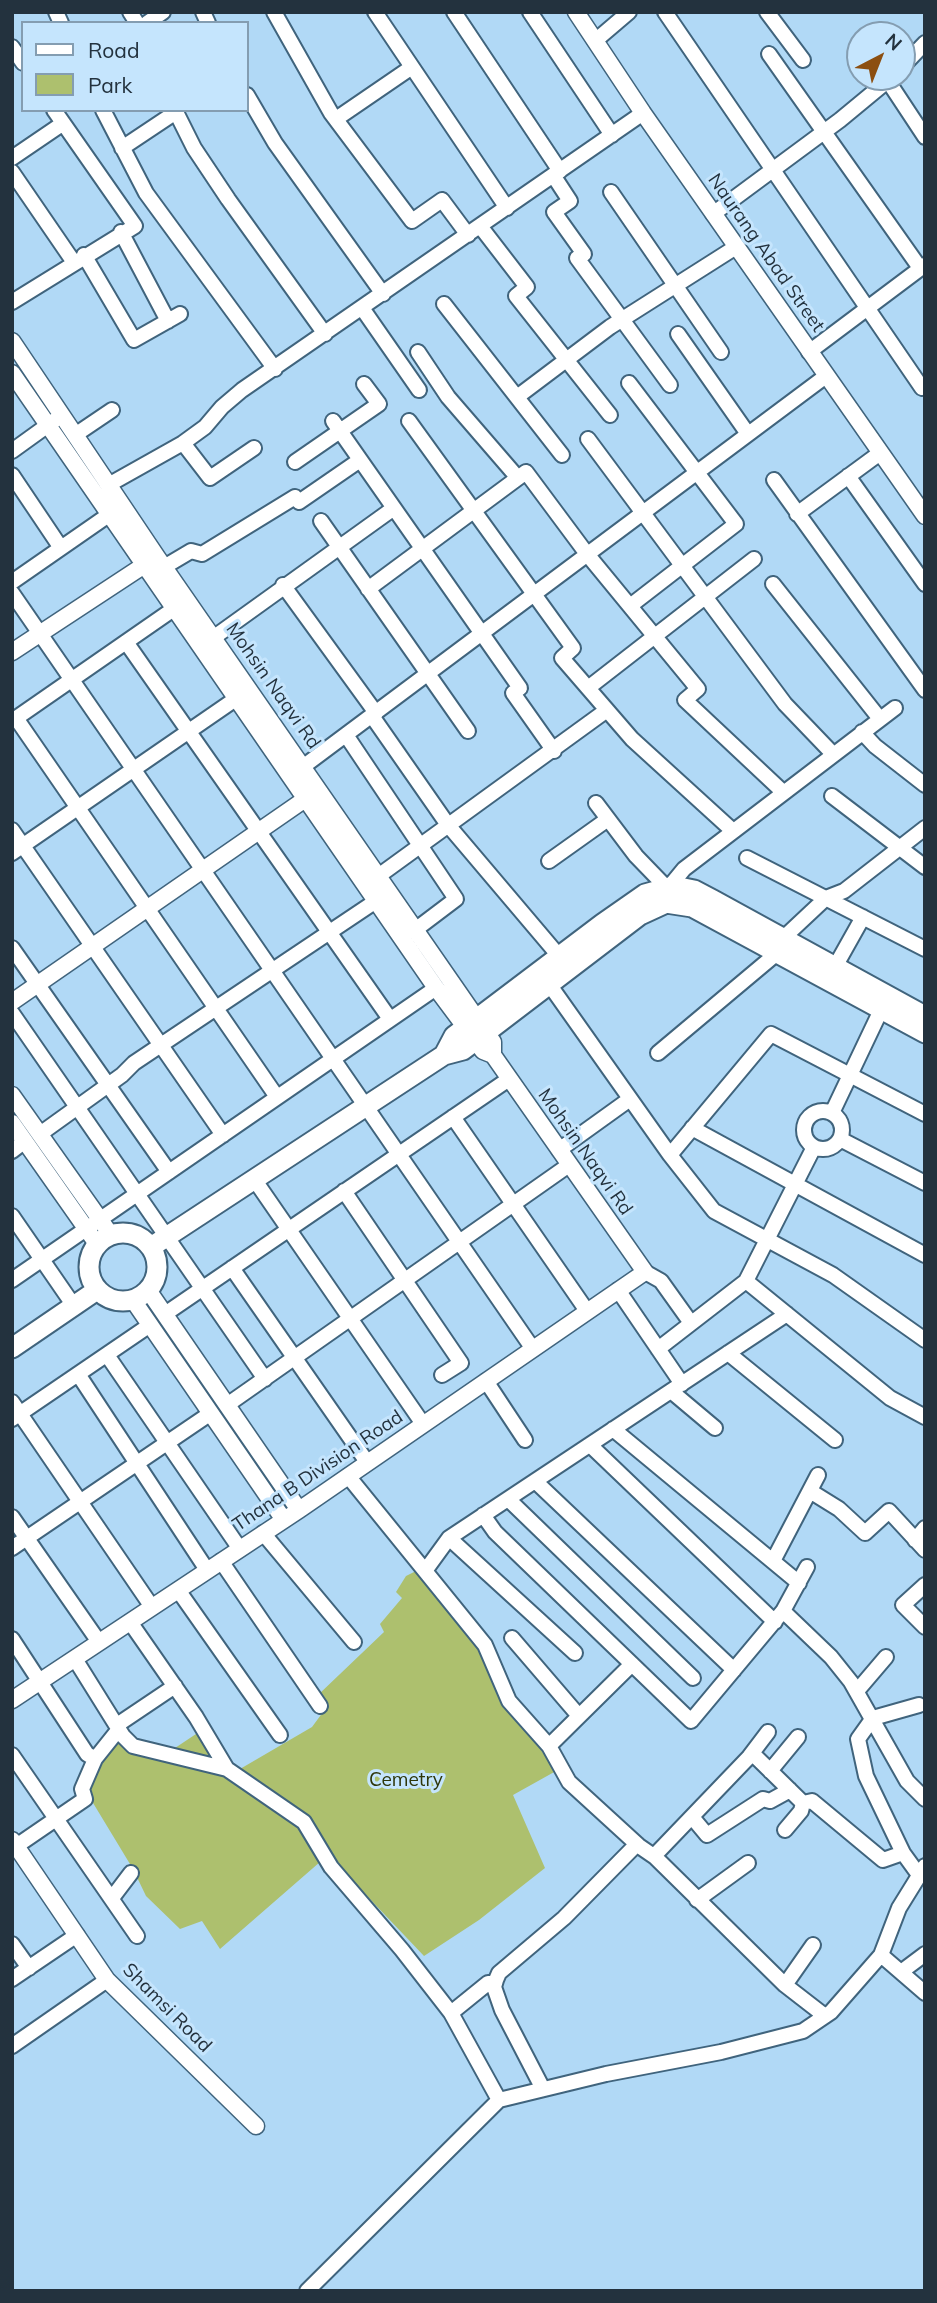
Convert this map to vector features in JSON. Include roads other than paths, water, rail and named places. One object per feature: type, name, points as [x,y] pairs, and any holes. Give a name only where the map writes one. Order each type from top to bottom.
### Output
[{"type":"main road","points":[[159,1242],[444,1055],[463,1049],[475,1029],[559,956],[645,894],[668,887],[694,890],[776,948]]},
{"type":"main road","points":[[475,1029],[549,984],[640,915],[666,903],[692,907],[830,974],[925,1016]]},
{"type":"main road","points":[[830,974],[881,1010],[925,1033]]},
{"type":"main road","points":[[98,1232],[132,1234],[159,1242],[157,1267],[141,1295],[107,1298],[97,1290],[88,1270],[98,1232]]},
{"type":"main road","points":[[12,1348],[97,1290]]},
{"type":"street","points":[[274,12],[336,119],[412,221],[442,200],[468,235]]},
{"type":"street","points":[[374,12],[507,208]]},
{"type":"street","points":[[454,12],[557,173],[570,201],[554,212],[584,254],[577,258],[670,385]]},
{"type":"street","points":[[530,12],[612,135]]},
{"type":"street","name":"Naurang Abad Street","points":[[576,12],[712,214],[925,516]]},
{"type":"street","points":[[595,41],[629,12]]},
{"type":"street","points":[[666,12],[922,388]]},
{"type":"street","points":[[767,12],[803,60]]},
{"type":"street","points":[[769,54],[923,266],[809,352]]},
{"type":"street","points":[[336,119],[412,67]]},
{"type":"street","points":[[712,214],[826,131],[875,91]]},
{"type":"street","points":[[897,91],[925,137]]},
{"type":"street","points":[[248,97],[275,143],[383,294]]},
{"type":"street","points":[[12,302],[121,232],[135,226],[55,112]]},
{"type":"street","points":[[104,112],[146,192],[275,369]]},
{"type":"street","points":[[121,148],[175,112]]},
{"type":"street","points":[[176,112],[194,148],[228,199],[325,334]]},
{"type":"street","points":[[110,484],[184,443],[205,427],[222,407],[242,390],[643,113]]},
{"type":"street","points":[[12,158],[62,124]]},
{"type":"street","points":[[12,172],[79,258],[134,340],[174,317],[121,232]]},
{"type":"street","points":[[611,192],[721,352]]},
{"type":"street","points":[[480,226],[527,287],[516,296],[610,415]]},
{"type":"street","points":[[517,397],[622,320],[736,247]]},
{"type":"street","points":[[444,304],[562,455]]},
{"type":"street","points":[[362,308],[419,390]]},
{"type":"street","points":[[678,334],[748,434]]},
{"type":"street","name":"Mohsin Naqvi Rd","points":[[12,341],[110,484],[155,563],[174,608],[236,698],[313,794],[415,930],[475,1029]]},
{"type":"street","points":[[418,352],[448,397],[518,478]]},
{"type":"street","name":"Mohsin Naqvi Rd","points":[[12,373],[110,514],[155,563],[213,638],[304,766],[313,794],[376,901],[436,988],[475,1029],[494,1042],[493,1055],[645,1272]]},
{"type":"street","points":[[304,766],[826,376]]},
{"type":"street","points":[[295,462],[336,426],[379,404],[363,383]]},
{"type":"street","points":[[629,383],[736,524],[630,606]]},
{"type":"street","points":[[75,435],[112,411]]},
{"type":"street","points":[[12,451],[62,415]]},
{"type":"street","points":[[409,421],[573,648],[562,658],[632,739],[733,831]]},
{"type":"street","points":[[336,426],[520,688],[513,693],[554,751]]},
{"type":"street","points":[[588,439],[704,599],[785,704],[833,754]]},
{"type":"street","points":[[184,443],[210,478],[254,448]]},
{"type":"street","points":[[797,514],[880,453]]},
{"type":"street","points":[[12,652],[155,563],[191,551],[202,554],[295,496],[299,502],[360,460]]},
{"type":"street","points":[[368,589],[526,472],[587,554],[698,689],[685,700],[783,792]]},
{"type":"street","points":[[12,475],[61,548]]},
{"type":"street","points":[[848,476],[925,584]]},
{"type":"street","points":[[774,480],[924,687]]},
{"type":"street","points":[[213,638],[283,585],[394,509]]},
{"type":"street","points":[[12,582],[110,514]]},
{"type":"street","points":[[321,521],[468,731]]},
{"type":"street","points":[[589,688],[754,559]]},
{"type":"street","points":[[773,584],[880,719]]},
{"type":"street","points":[[283,585],[448,825],[559,956]]},
{"type":"street","points":[[12,593],[533,1349]]},
{"type":"street","points":[[174,608],[14,720],[78,808],[277,1097]]},
{"type":"street","points":[[126,642],[390,1019]]},
{"type":"street","points":[[18,850],[236,698]]},
{"type":"street","points":[[596,803],[668,887],[684,869],[895,708]]},
{"type":"street","points":[[377,877],[607,710]]},
{"type":"street","points":[[862,732],[875,746],[925,785]]},
{"type":"street","points":[[346,735],[456,899],[415,930]]},
{"type":"street","points":[[12,1002],[313,794]]},
{"type":"street","points":[[832,796],[925,867]]},
{"type":"street","points":[[549,861],[608,819]]},
{"type":"street","points":[[658,1053],[776,948],[826,898],[844,891],[925,828]]},
{"type":"street","points":[[12,830],[18,850],[92,946],[223,1135]]},
{"type":"street","points":[[747,858],[925,948]]},
{"type":"street","points":[[26,1142],[109,1085],[161,1045],[376,901]]},
{"type":"street","points":[[830,974],[863,917]]},
{"type":"street","points":[[12,948],[169,1172]]},
{"type":"street","points":[[549,984],[670,1155],[714,1211],[767,1238],[866,1297],[925,1340]]},
{"type":"street","points":[[12,1280],[42,1259],[98,1232],[137,1194],[436,988]]},
{"type":"street","points":[[832,1113],[881,1010]]},
{"type":"street","points":[[12,1013],[137,1194],[159,1242],[203,1288],[265,1379]]},
{"type":"street","points":[[670,1155],[771,1034],[925,1114]]},
{"type":"street","points":[[165,1314],[509,1079]]},
{"type":"street","points":[[12,1095],[26,1142]]},
{"type":"street","points":[[559,1150],[630,1099]]},
{"type":"street","points":[[820,1111],[832,1113],[842,1127],[840,1139],[832,1147],[814,1147],[804,1132],[806,1121],[820,1111]]},
{"type":"street","points":[[453,1117],[587,1311]]},
{"type":"street","points":[[12,1123],[98,1232]]},
{"type":"street","points":[[692,1128],[925,1255]]},
{"type":"street","points":[[840,1139],[925,1183]]},
{"type":"street","points":[[658,1349],[746,1282],[814,1147]]},
{"type":"street","points":[[227,1405],[569,1165]]},
{"type":"street","points":[[254,1179],[423,1424]]},
{"type":"street","points":[[344,1191],[461,1363],[442,1375]]},
{"type":"street","points":[[12,1216],[74,1306]]},
{"type":"street","points":[[232,1268],[367,1462]]},
{"type":"street","points":[[645,1272],[661,1282],[691,1323]]},
{"type":"street","name":"Thana B Division Road","points":[[12,1700],[299,1510],[645,1272]]},
{"type":"street","points":[[746,1282],[890,1398],[923,1412]]},
{"type":"street","points":[[618,1290],[658,1349],[676,1387],[715,1428]]},
{"type":"street","points":[[141,1295],[165,1314],[299,1510]]},
{"type":"street","points":[[141,1295],[150,1325],[284,1520]]},
{"type":"street","points":[[425,1571],[449,1538],[787,1314]]},
{"type":"street","points":[[150,1325],[78,1374],[15,1412],[152,1607]]},
{"type":"street","points":[[727,1353],[835,1440]]},
{"type":"street","points":[[107,1354],[240,1549]]},
{"type":"street","points":[[78,1374],[137,1463],[320,1706]]},
{"type":"street","points":[[486,1381],[525,1440]]},
{"type":"street","points":[[12,1548],[211,1413]]},
{"type":"street","points":[[613,1429],[799,1583]]},
{"type":"street","points":[[590,1445],[779,1617],[831,1657],[873,1718],[907,1780],[922,1793]]},
{"type":"street","points":[[773,1562],[818,1475]]},
{"type":"street","points":[[348,1476],[485,1645],[509,1700],[549,1746],[569,1782],[636,1844],[654,1856],[785,1985],[825,2016]]},
{"type":"street","points":[[536,1480],[734,1670]]},
{"type":"street","points":[[810,1491],[839,1509],[865,1533],[889,1511],[920,1545]]},
{"type":"street","points":[[508,1499],[693,1678]]},
{"type":"street","points":[[484,1515],[495,1532],[691,1721],[779,1617],[807,1567]]},
{"type":"street","points":[[12,1517],[99,1643]]},
{"type":"street","points":[[920,1545],[925,1528]]},
{"type":"street","points":[[263,1533],[354,1642]]},
{"type":"street","points":[[449,1538],[575,1653]]},
{"type":"street","points":[[925,1585],[903,1605],[925,1627]]},
{"type":"street","points":[[178,1590],[280,1735]]},
{"type":"street","points":[[130,1622],[175,1686],[227,1769]]},
{"type":"street","points":[[512,1638],[579,1716]]},
{"type":"street","points":[[12,1639],[87,1754],[95,1759]]},
{"type":"street","points":[[856,1691],[887,1657]]},
{"type":"street","points":[[75,1659],[133,1746],[227,1769],[304,1822],[331,1867],[402,1950],[451,2013],[499,2100]]},
{"type":"street","points":[[549,1746],[632,1664]]},
{"type":"street","points":[[14,1845],[85,1799],[82,1789],[95,1759],[118,1727],[175,1686]]},
{"type":"street","points":[[307,2291],[499,2100],[745,2046],[803,2031],[825,2016],[881,1955],[899,1908],[922,1871],[903,1853],[866,1776],[858,1739],[873,1718],[919,1705]]},
{"type":"street","points":[[654,1856],[752,1753],[768,1732]]},
{"type":"street","points":[[770,1771],[798,1737]]},
{"type":"street","points":[[752,1753],[803,1803]]},
{"type":"street","points":[[12,1755],[137,1936]]},
{"type":"street","points":[[692,1818],[707,1835],[763,1799],[770,1801],[790,1790]]},
{"type":"street","points":[[803,1803],[812,1801],[883,1860],[903,1853]]},
{"type":"street","points":[[785,1830],[801,1811],[803,1803]]},
{"type":"street","points":[[543,2089],[502,2010],[495,1983],[499,1973],[564,1918],[636,1844]]},
{"type":"street","name":"Shamsi Road","points":[[14,1845],[107,1980],[256,2126]]},
{"type":"street","points":[[697,1900],[748,1864]]},
{"type":"street","points":[[111,1898],[131,1874]]},
{"type":"street","points":[[12,1979],[77,1935]]},
{"type":"street","points":[[12,1944],[29,1968]]},
{"type":"street","points":[[785,1985],[813,1945]]},
{"type":"street","points":[[901,1972],[925,1954]]},
{"type":"street","points":[[881,1955],[925,1993]]},
{"type":"street","points":[[12,2046],[107,1980]]},
{"type":"street","points":[[451,2013],[488,1983],[495,1983]]},
{"type":"park label","name":"Cemetry","points":[[406,1780]]}]
